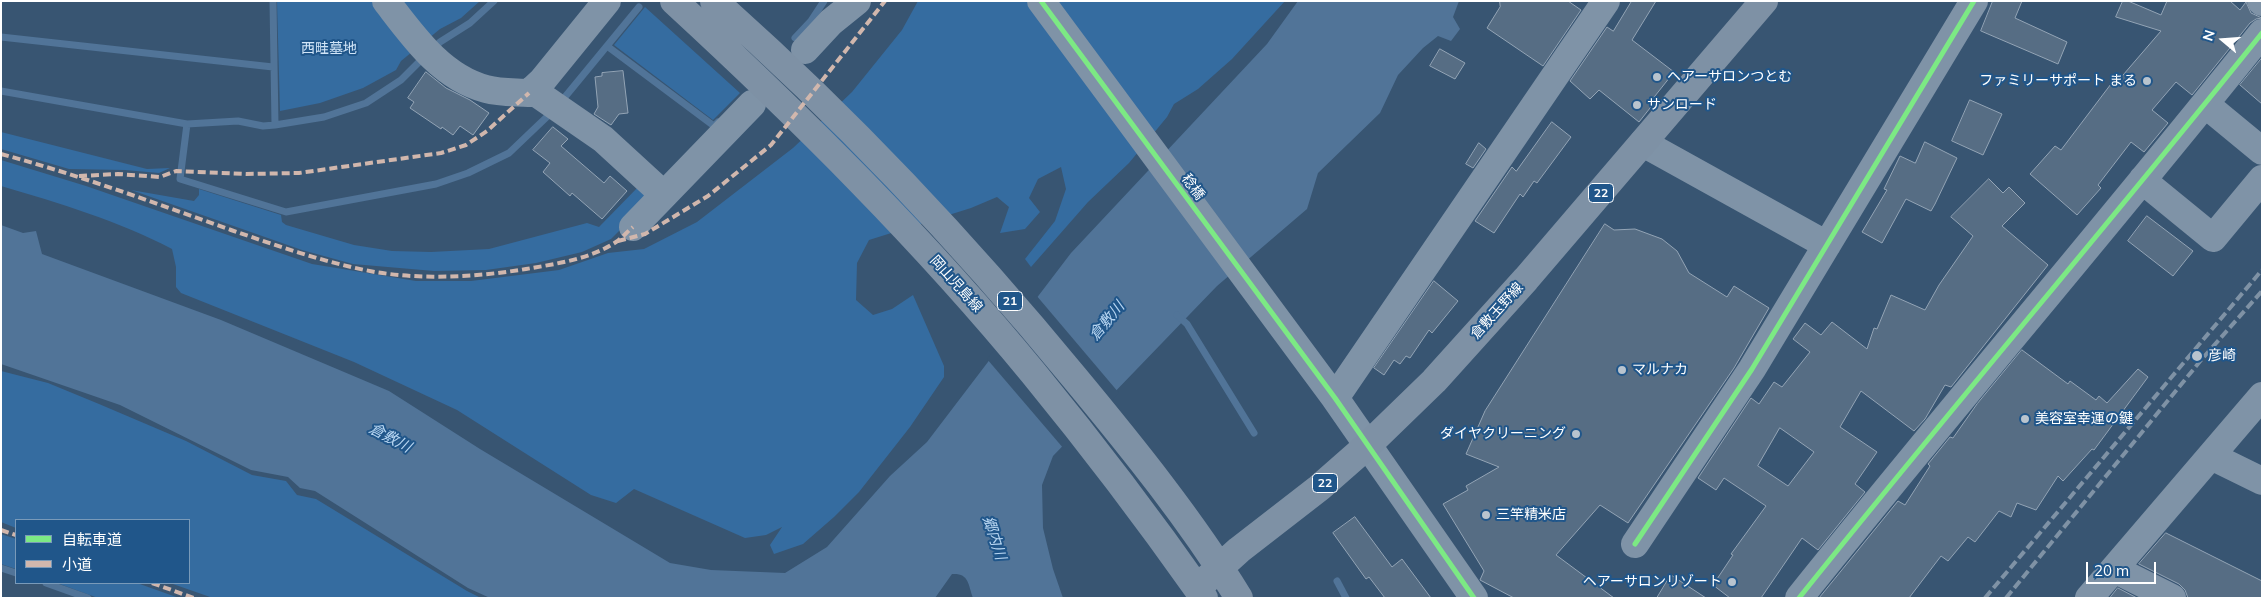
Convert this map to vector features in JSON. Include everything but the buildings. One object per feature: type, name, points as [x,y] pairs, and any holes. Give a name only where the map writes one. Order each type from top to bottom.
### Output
[{"type":"main road","name":"岡山児島線","points":[[674,1],[781,102],[900,222],[1026,365],[1091,445],[1175,556],[1194,594]]},
{"type":"main road","name":"21","points":[[714,1],[802,80],[922,203],[985,272],[1112,422],[1221,568],[1240,598]]},
{"type":"main road","name":"倉敷玉野線","points":[[1194,594],[1239,550],[1320,488],[1434,381],[1526,280],[1764,1]]},
{"type":"street","points":[[386,1],[428,52],[464,80],[487,90],[543,99],[603,139],[664,194]]},
{"type":"street","points":[[543,99],[607,1]]},
{"type":"street","points":[[805,50],[836,12],[857,1]]},
{"type":"street","name":"稔橋","points":[[1042,1],[1330,392],[1474,598]]},
{"type":"street","points":[[1330,392],[1606,1]]},
{"type":"street","points":[[1635,544],[1752,369],[1974,1]]},
{"type":"street","points":[[1799,598],[1910,459],[2262,33]]},
{"type":"street","points":[[632,227],[752,104]]},
{"type":"street","points":[[2205,104],[2262,151]]},
{"type":"street","points":[[1643,143],[1827,244]]},
{"type":"street","points":[[2142,180],[2212,238],[2262,179]]},
{"type":"street","points":[[2089,598],[2262,396]]},
{"type":"street","points":[[2210,456],[2262,481]]},
{"type":"street","points":[[2114,569],[2172,598]]},
{"type":"green space","name":"西畦墓地","points":[[277,1],[480,1],[461,18],[440,29],[401,61],[396,70],[363,88],[320,103],[280,111]]},
{"type":"green space","points":[[918,1],[1285,1],[1232,59],[1198,89],[1174,104],[1167,117],[1129,163],[1088,202],[1031,267],[1025,259],[1055,221],[1066,189],[1061,167],[1038,179],[1029,198],[1040,212],[1025,229],[1000,233],[1009,207],[997,197],[971,208],[869,240],[857,263],[856,300],[873,315],[892,309],[913,295],[944,366],[944,377],[910,427],[859,492],[803,544],[774,554],[770,545],[782,527],[766,535],[745,538],[634,489],[616,503],[591,495],[457,410],[354,362],[181,293],[176,287],[176,267],[172,249],[110,221],[1,186],[1,160],[86,186],[312,264],[416,281],[471,281],[559,270],[608,253],[644,249],[697,222],[793,148],[852,92],[902,30]]},
{"type":"green space","points":[[645,7],[740,93],[713,120],[614,45]]},
{"type":"green space","points":[[1,132],[147,169],[170,168],[159,173],[69,169],[1,149]]},
{"type":"green space","points":[[640,185],[646,196],[627,223],[611,239],[582,252],[536,263],[486,270],[434,271],[353,264],[302,250],[131,190],[194,201],[199,195],[199,189],[281,215],[282,222],[286,225],[354,245],[392,251],[431,252],[489,249],[587,223],[599,227]]},
{"type":"green space","points":[[1,371],[48,383],[99,404],[186,441],[252,475],[286,481],[297,495],[316,499],[481,598],[213,598],[173,584],[190,584],[190,519],[15,519],[15,528],[1,522]]},
{"type":"green space","points":[[1,534],[15,539],[15,569],[1,564]]},
{"type":"green space","points":[[60,584],[140,584],[179,598],[98,598]]},
{"type":"water","points":[[1298,1],[1459,1],[1453,17],[1460,29],[1451,41],[1438,36],[1423,48],[1398,75],[1380,113],[1318,173],[1307,209],[1217,286],[1053,456],[1042,485],[1043,528],[1053,569],[1063,598],[973,598],[965,577],[952,574],[935,598],[490,598],[468,588],[315,491],[300,488],[288,477],[251,470],[120,405],[1,364],[1,225],[23,233],[36,231],[42,254],[221,320],[389,391],[480,449],[670,563],[711,570],[785,573],[827,547],[890,476],[927,442],[1071,253],[1267,44]]},
{"type":"pier","points":[[1036,295],[1119,393],[1064,449],[987,359]]},
{"type":"waterway","points":[[273,1],[275,125]]},
{"type":"waterway","points":[[433,49],[440,42],[470,23],[494,1]]},
{"type":"waterway","points":[[795,38],[811,21],[824,1]]},
{"type":"waterway","points":[[560,103],[639,7]]},
{"type":"waterway","points":[[1,37],[273,67]]},
{"type":"waterway","points":[[607,46],[714,126],[718,122]]},
{"type":"waterway","points":[[1,91],[187,124],[238,121],[263,126],[324,117],[366,103],[401,80],[425,56]]},
{"type":"waterway","points":[[187,124],[180,179],[286,212],[436,184],[468,173],[509,153],[553,111]]},
{"type":"waterway","points":[[1177,315],[1187,324],[1254,433]]},
{"type":"waterway","points":[[1,568],[15,573]]},
{"type":"waterway","points":[[1337,581],[1346,598]]},
{"type":"waterway","points":[[49,584],[88,598]]},
{"type":"railway","points":[[1985,598],[2262,270]]},
{"type":"railway","points":[[2006,598],[2202,359],[2262,291]]},
{"type":"marked path","points":[[618,241],[645,234],[708,196],[771,145],[885,1]]},
{"type":"marked path","points":[[79,176],[118,174],[160,177],[176,171],[246,174],[299,173],[441,153],[466,145],[487,131],[529,93]]},
{"type":"marked path","points":[[1,154],[88,180],[302,254],[375,272],[432,277],[470,276],[561,263],[584,257],[606,248],[633,227]]},
{"type":"marked path","points":[[1,530],[15,535]]},
{"type":"marked path","points":[[155,584],[194,598]]},
{"type":"cycle path","points":[[1041,1],[1335,398],[1474,598]]},
{"type":"cycle path","points":[[1635,544],[1752,369],[1974,1]]},
{"type":"cycle path","points":[[1799,598],[2262,33]]},
{"type":"place","name":"ヘアーサロンつとむ","points":[[1657,77]]},
{"type":"place","name":"ファミリーサポート まる","points":[[2147,81]]},
{"type":"place","name":"サンロード","points":[[1637,105]]},
{"type":"place","name":"彦崎","points":[[2197,356]]},
{"type":"place","name":"マルナカ","points":[[1622,370]]},
{"type":"place","name":"美容室幸運の鍵","points":[[2025,419]]},
{"type":"place","name":"ダイヤクリーニング","points":[[1576,434]]},
{"type":"place","name":"三竿精米店","points":[[1486,515]]},
{"type":"place","name":"ヘアーサロンリゾート","points":[[1732,582]]},
{"type":"water label","name":"倉敷川","points":[[1107,321]]},
{"type":"water label","name":"倉敷川","points":[[390,438]]},
{"type":"water label","name":"郷内川","points":[[994,538]]}]
